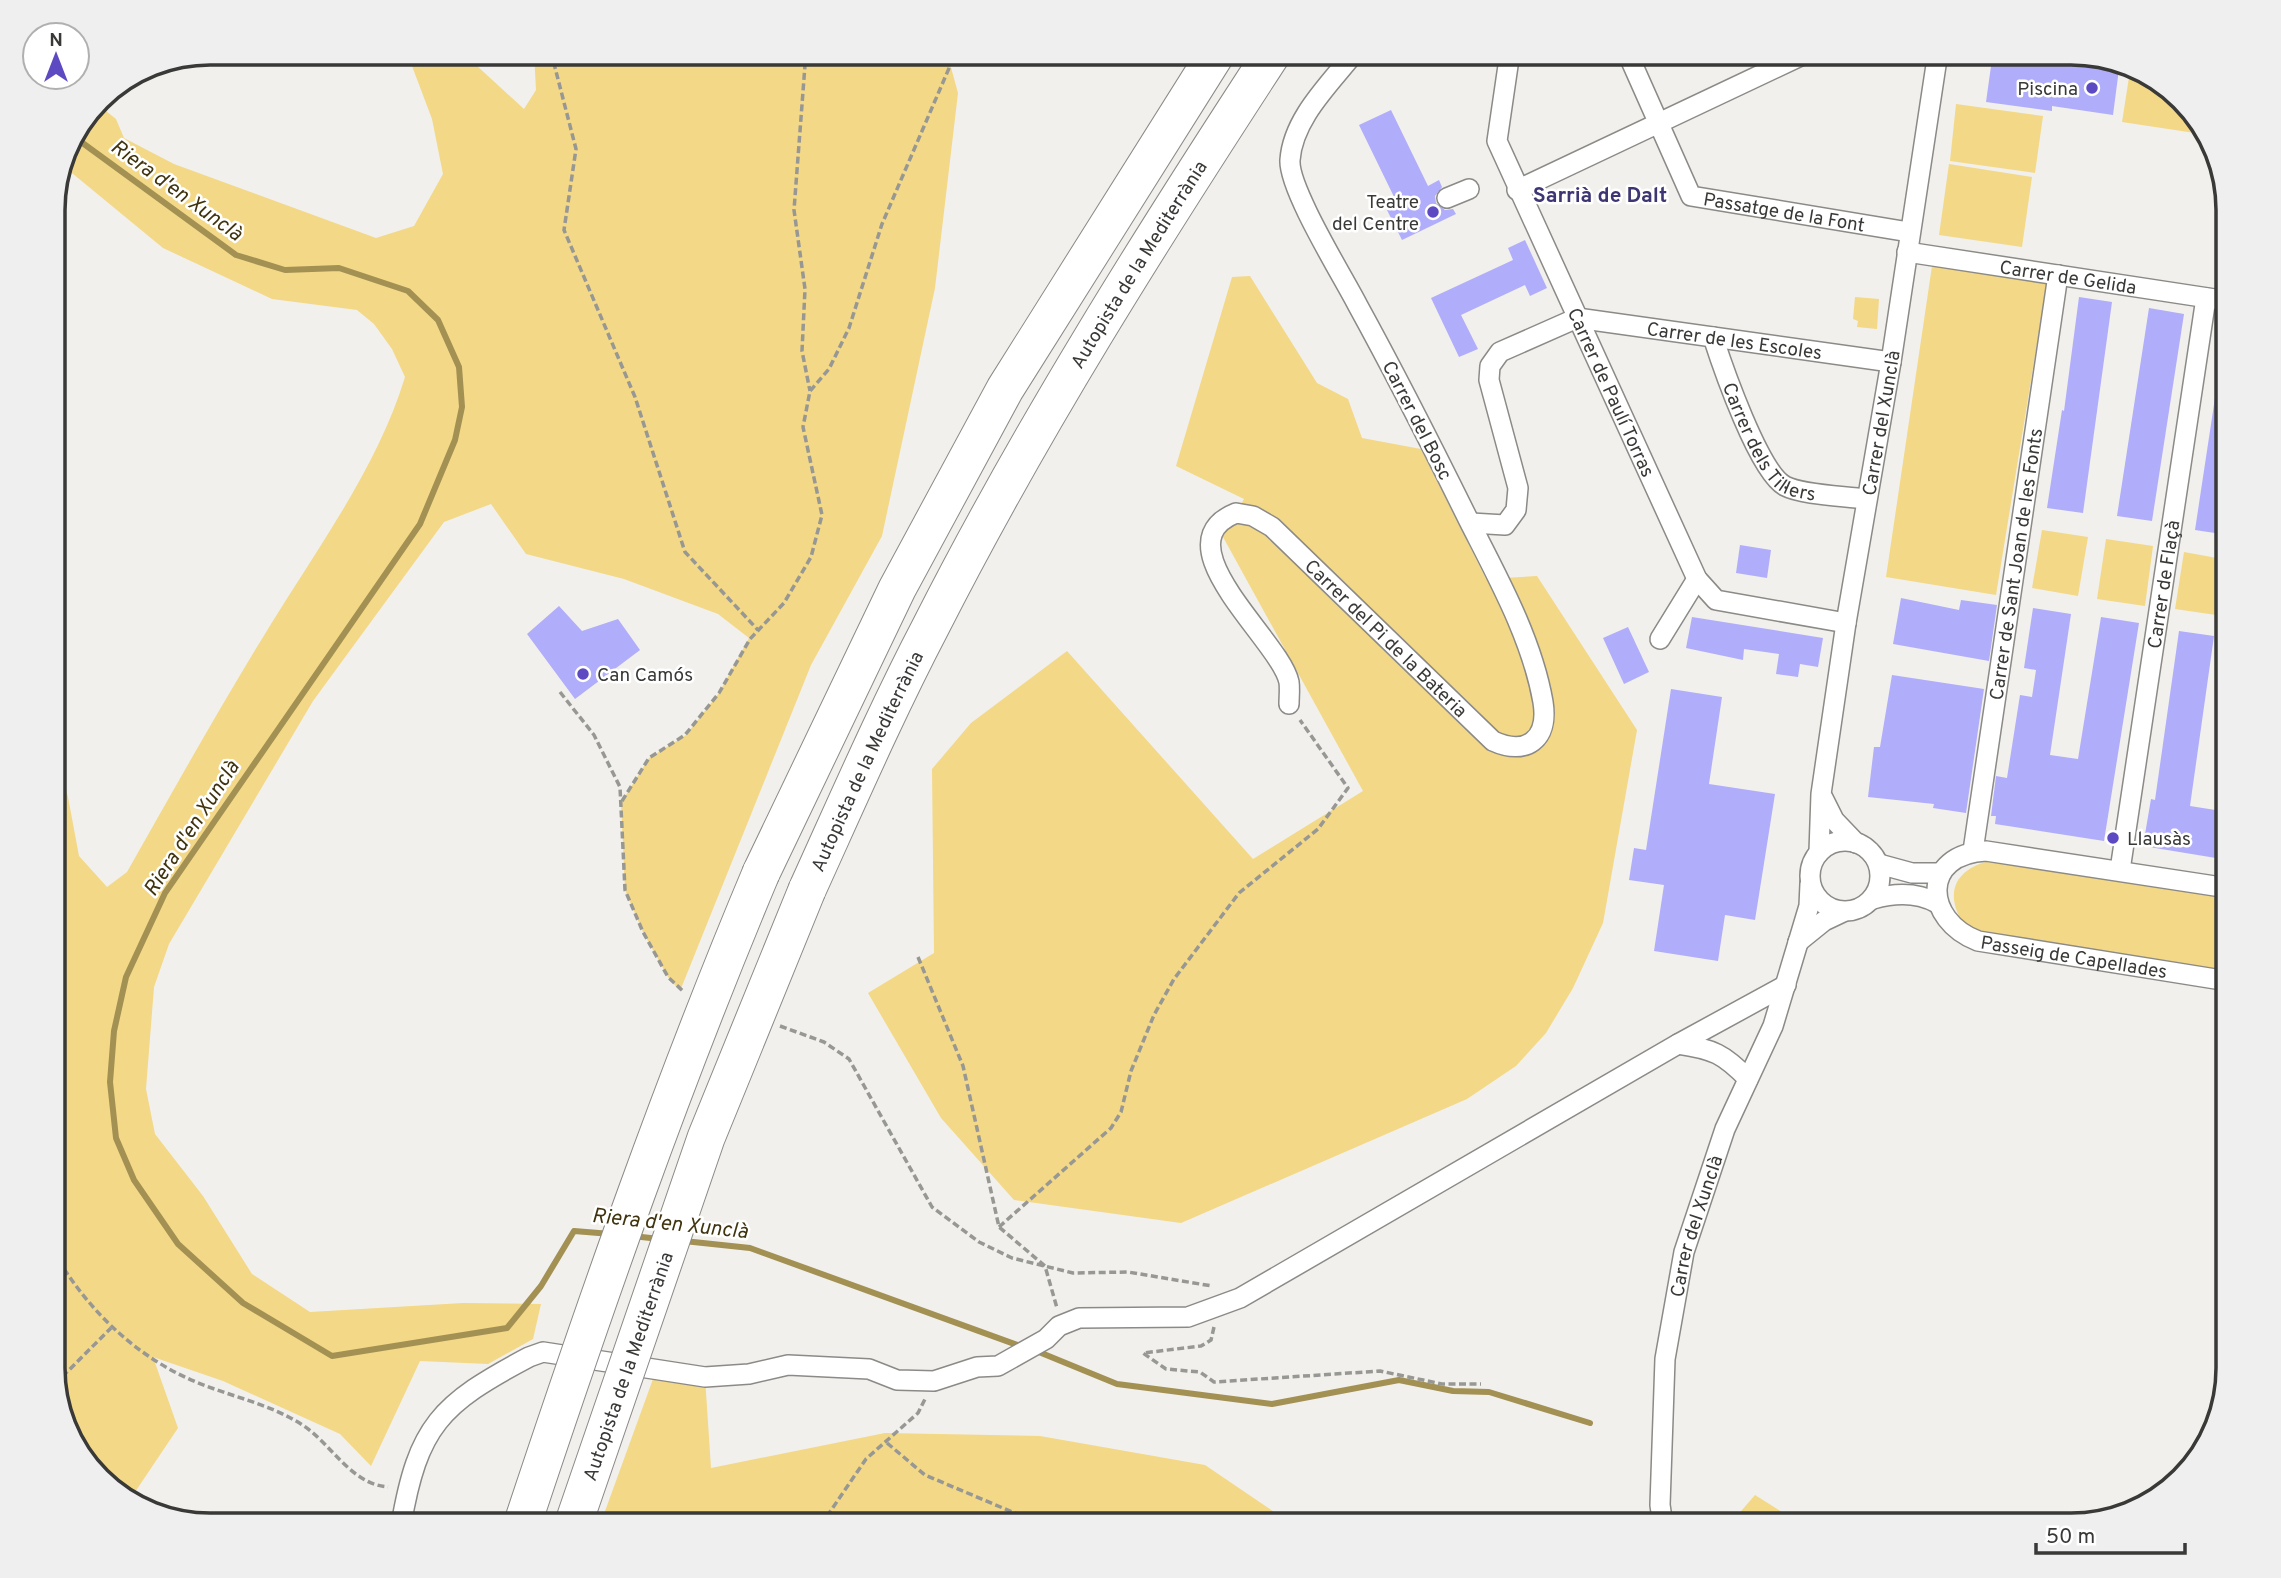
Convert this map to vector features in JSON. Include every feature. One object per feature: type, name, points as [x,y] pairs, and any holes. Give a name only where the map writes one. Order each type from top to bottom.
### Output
[{"type":"highway","points":[[526,1513],[652,1146],[701,1017],[761,873],[897,589],[1005,389],[1209,65]]},
{"type":"highway","name":"Autopista de la Mediterrània","points":[[577,1513],[706,1138],[807,890],[901,685],[999,498],[1108,308],[1265,65]]},
{"type":"street","name":"Carrer del Bosc","points":[[1344,65],[1297,129],[1290,163],[1307,212],[1408,395],[1471,523]]},
{"type":"street","name":"Carrer de Paulí Torras","points":[[1508,65],[1497,141],[1517,190],[1697,579],[1716,600],[1846,623]]},
{"type":"street","name":"Passatge de la Font","points":[[1633,65],[1691,196],[1909,232]]},
{"type":"street","points":[[1517,190],[1782,65]]},
{"type":"street","name":"Carrer del Xunclà","points":[[1819,852],[1821,794],[1846,623],[1865,499],[1891,362],[1936,65]]},
{"type":"street","points":[[1447,198],[1469,189]]},
{"type":"street","name":"Carrer de Gelida","points":[[1906,252],[2216,300]]},
{"type":"street","name":"Carrer de Sant Joan de les Fonts","points":[[1973,851],[2057,275]]},
{"type":"street","name":"Carrer de Flaçà","points":[[2120,870],[2206,298]]},
{"type":"street","points":[[1471,523],[1505,525],[1516,510],[1518,488],[1489,380],[1490,366],[1500,352],[1577,318]]},
{"type":"street","name":"Carrer de les Escoles","points":[[1577,318],[1891,362]]},
{"type":"street","name":"Carrer dels Til·lers","points":[[1713,337],[1730,391],[1773,474],[1786,486],[1865,499]]},
{"type":"street","name":"Carrer del Pi de la Bateria","points":[[1289,704],[1289,681],[1214,565],[1210,537],[1216,524],[1236,513],[1253,516],[1272,527],[1493,741],[1511,749],[1525,746],[1536,738],[1543,723],[1541,689],[1500,581],[1471,523]]},
{"type":"street","points":[[1660,639],[1697,579]]},
{"type":"street","points":[[1821,794],[1834,820],[1856,843],[1870,851],[1879,864],[1881,876],[1873,899]]},
{"type":"street","points":[[1843,912],[1822,903],[1810,884],[1810,873],[1819,852],[1840,841],[1856,843]]},
{"type":"street","points":[[1879,864],[1912,873],[1940,873],[1955,860],[1973,851],[1996,851],[2216,886]]},
{"type":"street","points":[[1798,942],[1824,921],[1843,912],[1857,910],[1873,899],[1892,893],[1928,898],[1937,903],[1940,873]]},
{"type":"street","name":"Carrer del Xunclà","points":[[1661,1513],[1665,1359],[1684,1252],[1725,1129],[1773,1026],[1809,906],[1810,884]]},
{"type":"street","name":"Passeig de Capellades","points":[[1937,903],[1952,927],[1978,941],[2216,979]]},
{"type":"street","points":[[403,1513],[409,1477],[421,1445],[448,1407],[513,1365],[543,1352],[705,1377],[749,1374],[788,1365],[869,1369],[897,1380],[934,1381],[977,1367],[998,1366],[1046,1339],[1059,1326],[1079,1318],[1179,1318],[1220,1306],[1240,1298],[1678,1044],[1786,985]]},
{"type":"street","points":[[1678,1044],[1711,1048],[1730,1061],[1748,1079]]},
{"type":"path","points":[[554,65],[576,149],[564,230],[635,397],[685,552],[758,630]]},
{"type":"path","points":[[621,803],[649,758],[685,735],[702,714],[758,630],[784,603],[811,557],[819,535],[822,515],[803,427],[810,391],[802,351],[805,289],[794,211],[805,65]]},
{"type":"path","points":[[810,391],[829,369],[849,328],[882,224],[950,65]]},
{"type":"path","points":[[560,692],[594,735],[620,787],[625,890],[643,932],[668,977],[680,991],[693,995]]},
{"type":"path","points":[[999,1227],[1111,1128],[1121,1112],[1131,1071],[1149,1026],[1174,979],[1239,893],[1318,829],[1348,788],[1289,704]]},
{"type":"path","points":[[918,957],[963,1066],[999,1227],[1045,1266],[1057,1301],[1058,1315],[1046,1339]]},
{"type":"path","points":[[772,1023],[824,1042],[849,1059],[932,1207],[979,1242],[1012,1258],[1073,1273],[1128,1272],[1171,1278],[1208,1285],[1240,1298]]},
{"type":"path","points":[[65,1272],[72,1284],[111,1328],[129,1343],[194,1381],[279,1410],[307,1427],[353,1471],[372,1483],[387,1488],[409,1477]]},
{"type":"path","points":[[1220,1306],[1211,1340],[1201,1346],[1143,1353],[1166,1369],[1200,1371],[1214,1382],[1380,1371],[1442,1384],[1481,1384]]},
{"type":"path","points":[[65,1374],[111,1328]]},
{"type":"path","points":[[829,1513],[866,1459],[918,1413],[934,1381]]},
{"type":"path","points":[[887,1443],[925,1475],[1015,1513]]},
{"type":"shaded area","points":[[476,65],[524,109],[536,90],[535,65],[950,65],[958,93],[935,288],[882,536],[811,665],[680,991],[668,977],[643,932],[625,890],[621,803],[649,758],[686,735],[719,693],[749,638],[718,614],[624,579],[526,554],[491,504],[444,522],[313,701],[169,944],[154,987],[146,1089],[155,1134],[203,1196],[252,1274],[310,1312],[463,1303],[541,1304],[533,1339],[488,1364],[420,1361],[371,1466],[340,1434],[223,1381],[153,1357],[178,1428],[135,1492],[101,1464],[84,1441],[70,1406],[65,1378],[65,786],[79,856],[107,887],[127,872],[234,685],[346,505],[379,442],[405,377],[392,349],[374,324],[357,310],[272,299],[163,248],[70,172],[84,137],[105,110],[116,119],[124,138],[174,164],[376,238],[414,226],[443,174],[432,119],[412,66]]},
{"type":"shaded area","points":[[2129,77],[2152,89],[2167,101],[2194,133],[2122,122]]},
{"type":"shaded area","points":[[1956,104],[2043,116],[2035,173],[1950,161]]},
{"type":"shaded area","points":[[1949,164],[2032,177],[2022,247],[1939,235]]},
{"type":"shaded area","points":[[1932,266],[2047,282],[1996,595],[1886,577]]},
{"type":"shaded area","points":[[1250,276],[1317,383],[1348,399],[1362,438],[1421,449],[1486,579],[1537,576],[1637,730],[1603,923],[1573,988],[1546,1033],[1516,1066],[1467,1099],[1181,1223],[1014,1200],[941,1118],[868,993],[934,953],[932,769],[971,723],[1067,651],[1253,859],[1363,791],[1223,537],[1244,499],[1176,466],[1232,277]]},
{"type":"shaded area","points":[[1855,297],[1879,299],[1877,329],[1857,327],[1858,321],[1853,319]]},
{"type":"shaded area","points":[[2042,530],[2088,537],[2078,596],[2032,588]]},
{"type":"shaded area","points":[[2106,539],[2153,546],[2145,606],[2097,599]]},
{"type":"shaded area","points":[[2184,552],[2216,558],[2216,615],[2175,609]]},
{"type":"shaded area","points":[[1989,861],[2216,894],[2216,972],[1968,930],[1956,908],[1955,888],[1959,879],[1976,866]]},
{"type":"shaded area","points":[[657,1368],[705,1377],[711,1468],[885,1433],[1040,1436],[1205,1465],[1276,1513],[604,1513]]},
{"type":"shaded area","points":[[1755,1495],[1784,1513],[1739,1513]]},
{"type":"building","points":[[1991,65],[2090,66],[2118,73],[2113,115],[2052,106],[2052,111],[1986,102]]},
{"type":"building","points":[[1391,110],[1428,186],[1439,180],[1442,187],[1435,196],[1436,203],[1445,210],[1453,209],[1456,214],[1402,240],[1387,210],[1398,205],[1359,125]]},
{"type":"building","points":[[1525,240],[1547,288],[1530,296],[1525,285],[1461,315],[1478,349],[1459,357],[1431,298],[1513,260],[1508,248]]},
{"type":"building","points":[[2079,297],[2112,302],[2083,513],[2047,508],[2062,410],[2064,411]]},
{"type":"building","points":[[2149,308],[2184,314],[2152,521],[2117,516]]},
{"type":"building","points":[[2216,391],[2216,533],[2195,530]]},
{"type":"building","points":[[1740,545],[1771,550],[1767,578],[1736,573]]},
{"type":"building","points":[[1901,598],[1959,610],[1961,600],[1997,605],[1989,661],[1893,644]]},
{"type":"building","name":"Can Camós","points":[[559,606],[582,631],[618,619],[640,650],[575,699],[527,634]]},
{"type":"building","points":[[2033,608],[2071,614],[2050,755],[2078,759],[2101,617],[2139,623],[2104,841],[1995,824],[1996,816],[1991,816],[1996,776],[2007,778],[2020,695],[2032,697],[2036,670],[2024,668]]},
{"type":"building","points":[[1692,617],[1823,638],[1818,667],[1800,664],[1798,677],[1776,674],[1779,654],[1744,649],[1743,660],[1686,648]]},
{"type":"building","points":[[1628,627],[1649,672],[1624,684],[1603,638]]},
{"type":"building","points":[[2179,631],[2214,636],[2190,806],[2216,810],[2216,858],[2143,846],[2151,799],[2155,800]]},
{"type":"building","points":[[1892,675],[1984,689],[1966,813],[1933,808],[1934,804],[1868,797],[1874,747],[1880,747]]},
{"type":"building","points":[[1671,689],[1722,697],[1709,784],[1775,794],[1755,920],[1725,915],[1718,961],[1654,951],[1664,885],[1629,880],[1634,848],[1646,850]]},
{"type":"waterway","name":"Riera d'en Xunclà","points":[[82,142],[236,255],[285,270],[339,268],[408,291],[438,320],[459,367],[462,407],[455,440],[420,524],[165,893],[126,977],[114,1031],[110,1082],[116,1138],[134,1180],[178,1244],[243,1303],[332,1356],[507,1328],[541,1286],[574,1231],[611,1234]]},
{"type":"waterway","name":"Riera d'en Xunclà","points":[[632,1236],[660,1239]]},
{"type":"waterway","name":"Riera d'en Xunclà","points":[[684,1241],[750,1248],[1023,1347]]},
{"type":"waterway","name":"Riera d'en Xunclà","points":[[1034,1350],[1117,1384],[1272,1404],[1399,1380],[1453,1391],[1489,1392],[1590,1423]]},
{"type":"place","name":"Piscina","points":[[2092,88]]},
{"type":"place","name":"Teatre del Centre","points":[[1433,212]]},
{"type":"place","name":"Can Camós","points":[[583,674]]},
{"type":"place","name":"Llausàs","points":[[2113,838]]},
{"type":"district","name":"Sarrià de Dalt","points":[[1600,195]]}]
